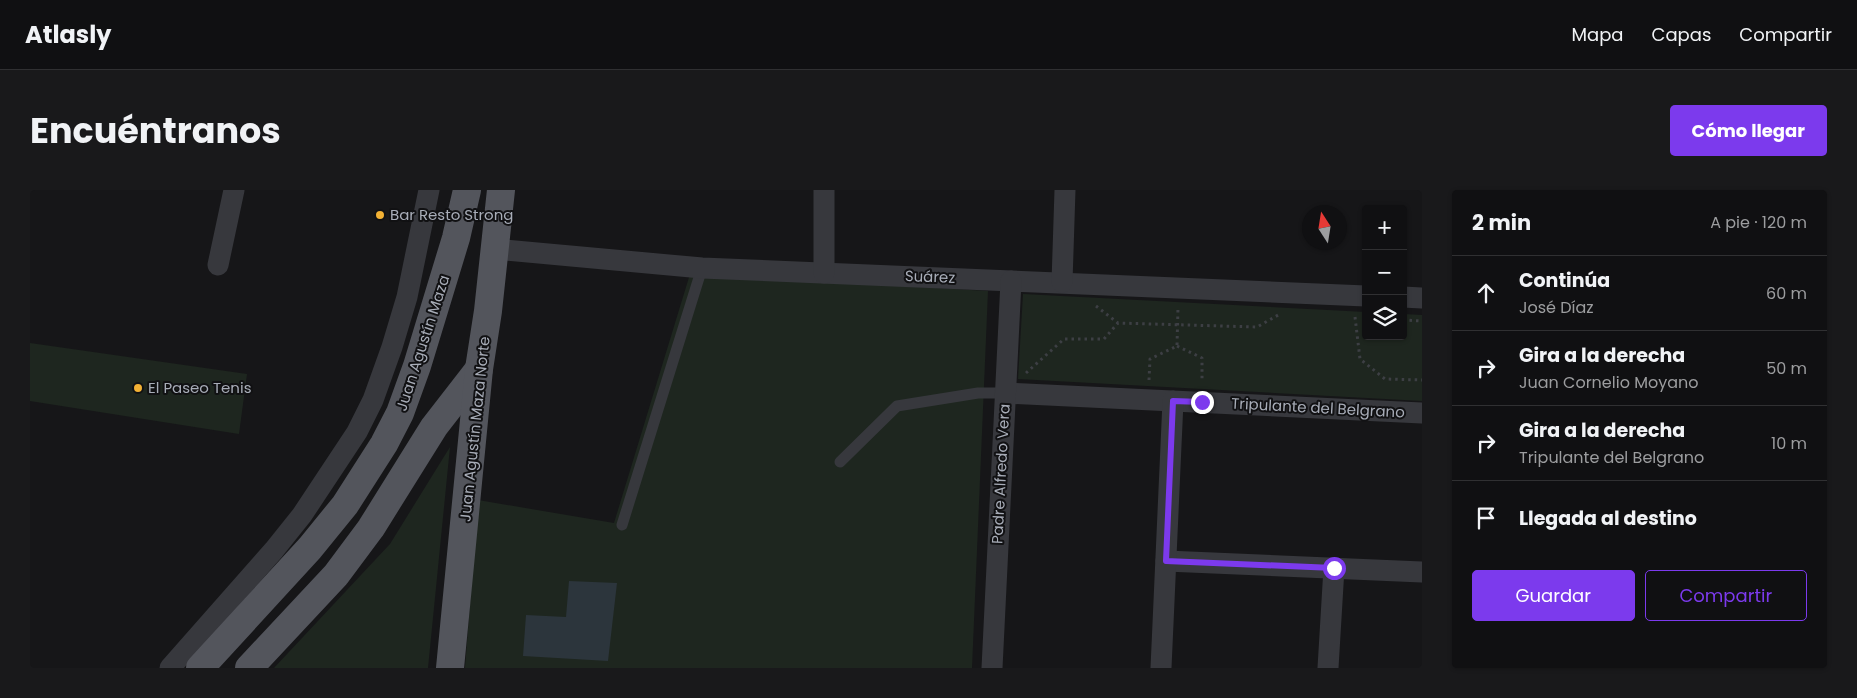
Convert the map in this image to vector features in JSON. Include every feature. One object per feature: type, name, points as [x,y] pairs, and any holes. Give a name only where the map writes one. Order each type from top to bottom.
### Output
[{"type":"main road","name":"Juan Agustín Maza","points":[[200,668],[310,548],[345,505],[384,444],[400,413],[417,366],[456,238],[466,190]]},
{"type":"main road","name":"Juan Agustín Maza Norte","points":[[450,668],[479,370],[502,190]]},
{"type":"main road","points":[[248,668],[336,575],[371,528],[434,426],[479,370]]},
{"type":"street","points":[[218,265],[234,190]]},
{"type":"street","points":[[170,668],[274,550],[302,515],[357,432],[373,400],[400,322],[429,190]]},
{"type":"street","points":[[824,190],[824,273]]},
{"type":"street","points":[[1062,282],[1065,190]]},
{"type":"street","name":"Suárez","points":[[494,249],[702,268],[1096,283],[1362,296]]},
{"type":"street","name":"Padre Alfredo Vera","points":[[992,668],[1011,281]]},
{"type":"street","points":[[1407,297],[1422,298],[1422,283]]},
{"type":"street","name":"Tripulante del Belgrano","points":[[1005,393],[1422,413]]},
{"type":"street","points":[[1161,668],[1173,401]]},
{"type":"street","points":[[1166,561],[1422,572]]},
{"type":"street","points":[[1328,668],[1334,568]]},
{"type":"lane","points":[[622,525],[702,268]]},
{"type":"lane","points":[[840,462],[897,406],[978,394],[1005,393]]},
{"type":"path","points":[[1096,283],[1095,305],[1118,323],[1257,327],[1280,314],[1290,314]]},
{"type":"path","points":[[1177,346],[1179,288]]},
{"type":"path","points":[[1346,317],[1360,318]]},
{"type":"path","points":[[1355,317],[1360,359],[1385,379],[1422,380]]},
{"type":"path","points":[[1407,320],[1422,321]]},
{"type":"path","points":[[1005,393],[1064,338],[1104,338],[1118,323]]},
{"type":"path","points":[[1147,400],[1150,359],[1177,346]]},
{"type":"path","points":[[1177,346],[1202,358],[1202,402]]},
{"type":"shaded area","points":[[690,274],[988,291],[972,668],[465,668],[478,500],[614,523]]},
{"type":"shaded area","points":[[1023,294],[1362,312],[1362,340],[1407,340],[1407,314],[1422,315],[1422,401],[1018,379]]},
{"type":"shaded area","name":"El Paseo Tenis","points":[[30,343],[247,374],[239,434],[30,401]]},
{"type":"shaded area","points":[[450,447],[428,668],[274,668],[390,544]]},
{"type":"shaded area","points":[[569,581],[617,583],[608,661],[523,656],[526,615],[566,617]]},
{"type":"place","name":"Bar Resto Strong","points":[[380,215]]},
{"type":"place","name":"El Paseo Tenis","points":[[138,388]]},
{"type":"route","points":[[1202,402],[1173,401],[1166,561],[1334,568]]}]
